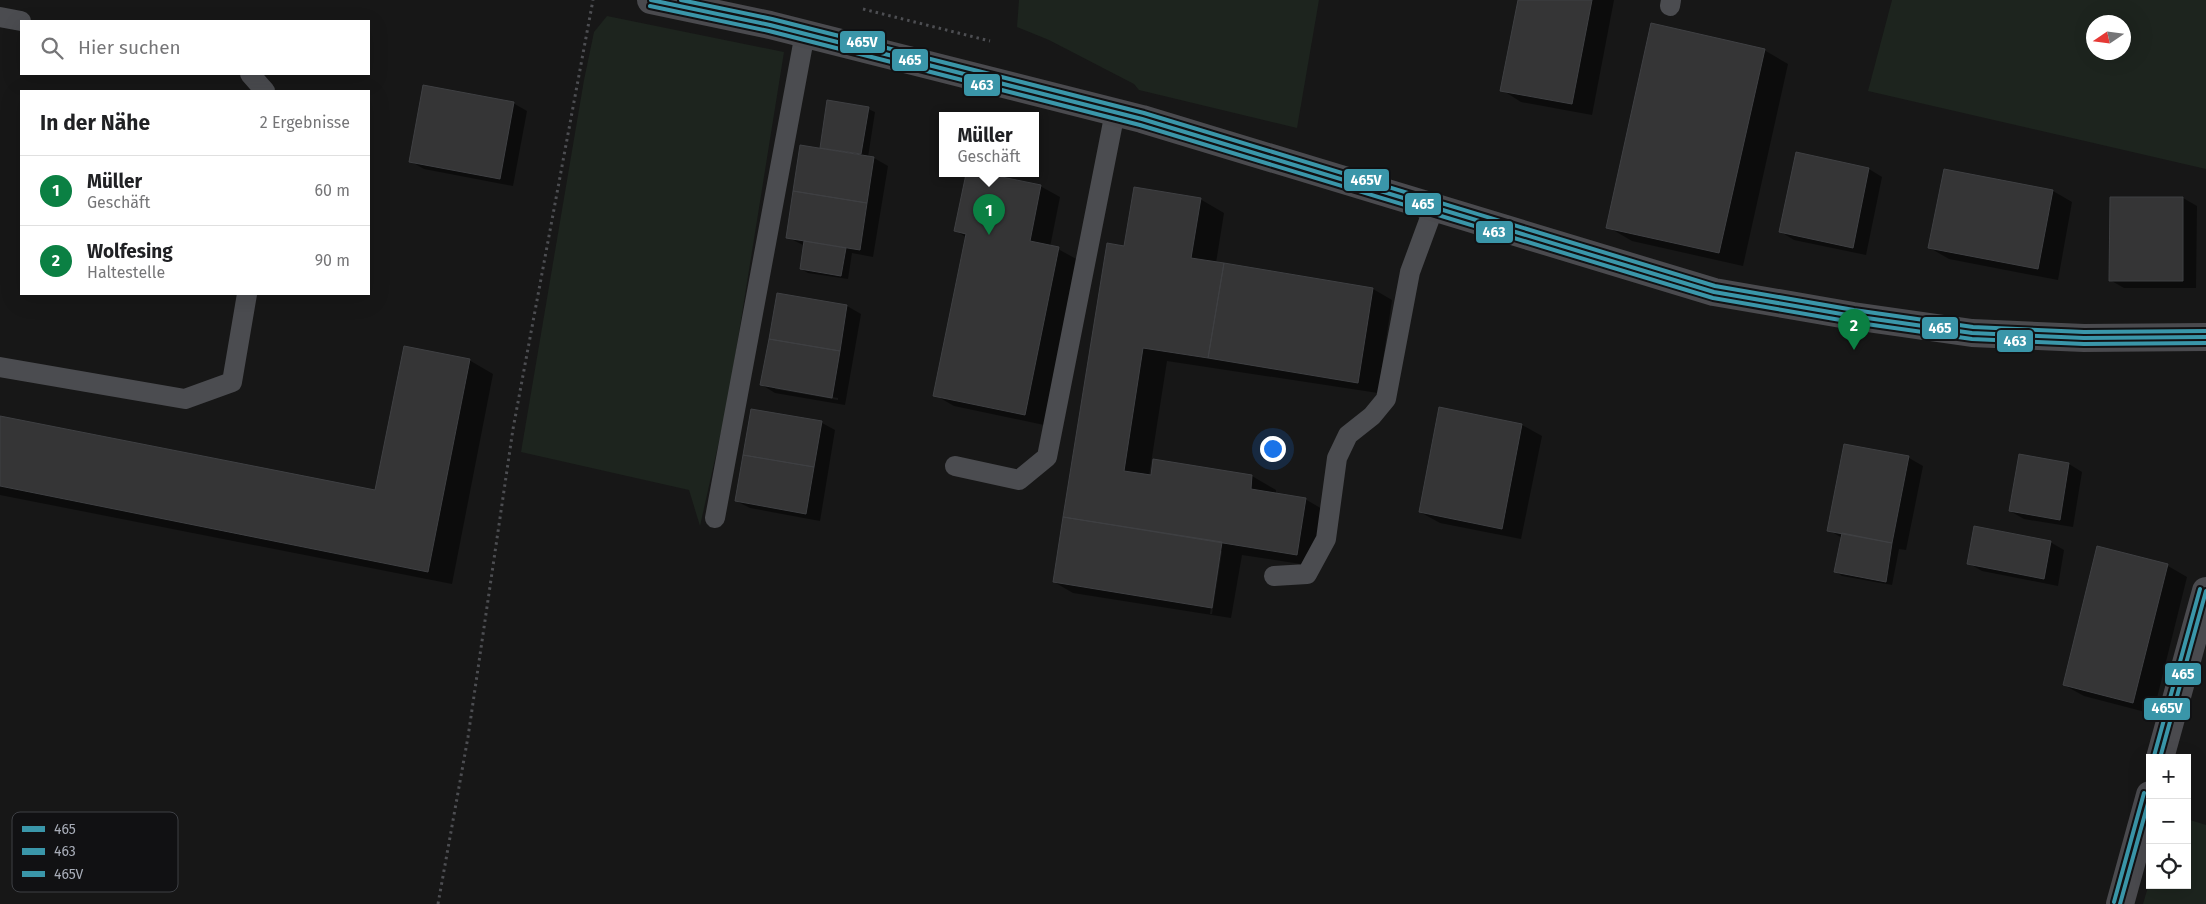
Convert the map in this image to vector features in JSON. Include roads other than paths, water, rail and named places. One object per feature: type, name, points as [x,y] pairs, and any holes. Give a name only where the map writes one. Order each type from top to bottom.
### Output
[{"type":"main road","points":[[651,0],[805,33],[1115,112],[1714,292],[1853,316],[1972,333],[2084,338],[2206,337]]},
{"type":"main road","points":[[2161,754],[2200,640],[2206,591]]},
{"type":"main road","points":[[2120,904],[2149,799]]},
{"type":"lane","points":[[0,17],[20,21]]},
{"type":"lane","points":[[715,518],[805,33]]},
{"type":"lane","points":[[251,75],[264,90]]},
{"type":"lane","points":[[955,466],[1019,480],[1047,457],[1115,112]]},
{"type":"lane","points":[[1274,576],[1307,574],[1326,539],[1337,458],[1348,435],[1372,416],[1386,399],[1410,272],[1434,207]]},
{"type":"lane","points":[[0,367],[185,399],[232,382],[247,295]]},
{"type":"place","name":"Müller","points":[[989,235]]},
{"type":"place","name":"Wolfesing","points":[[1854,350]]}]
